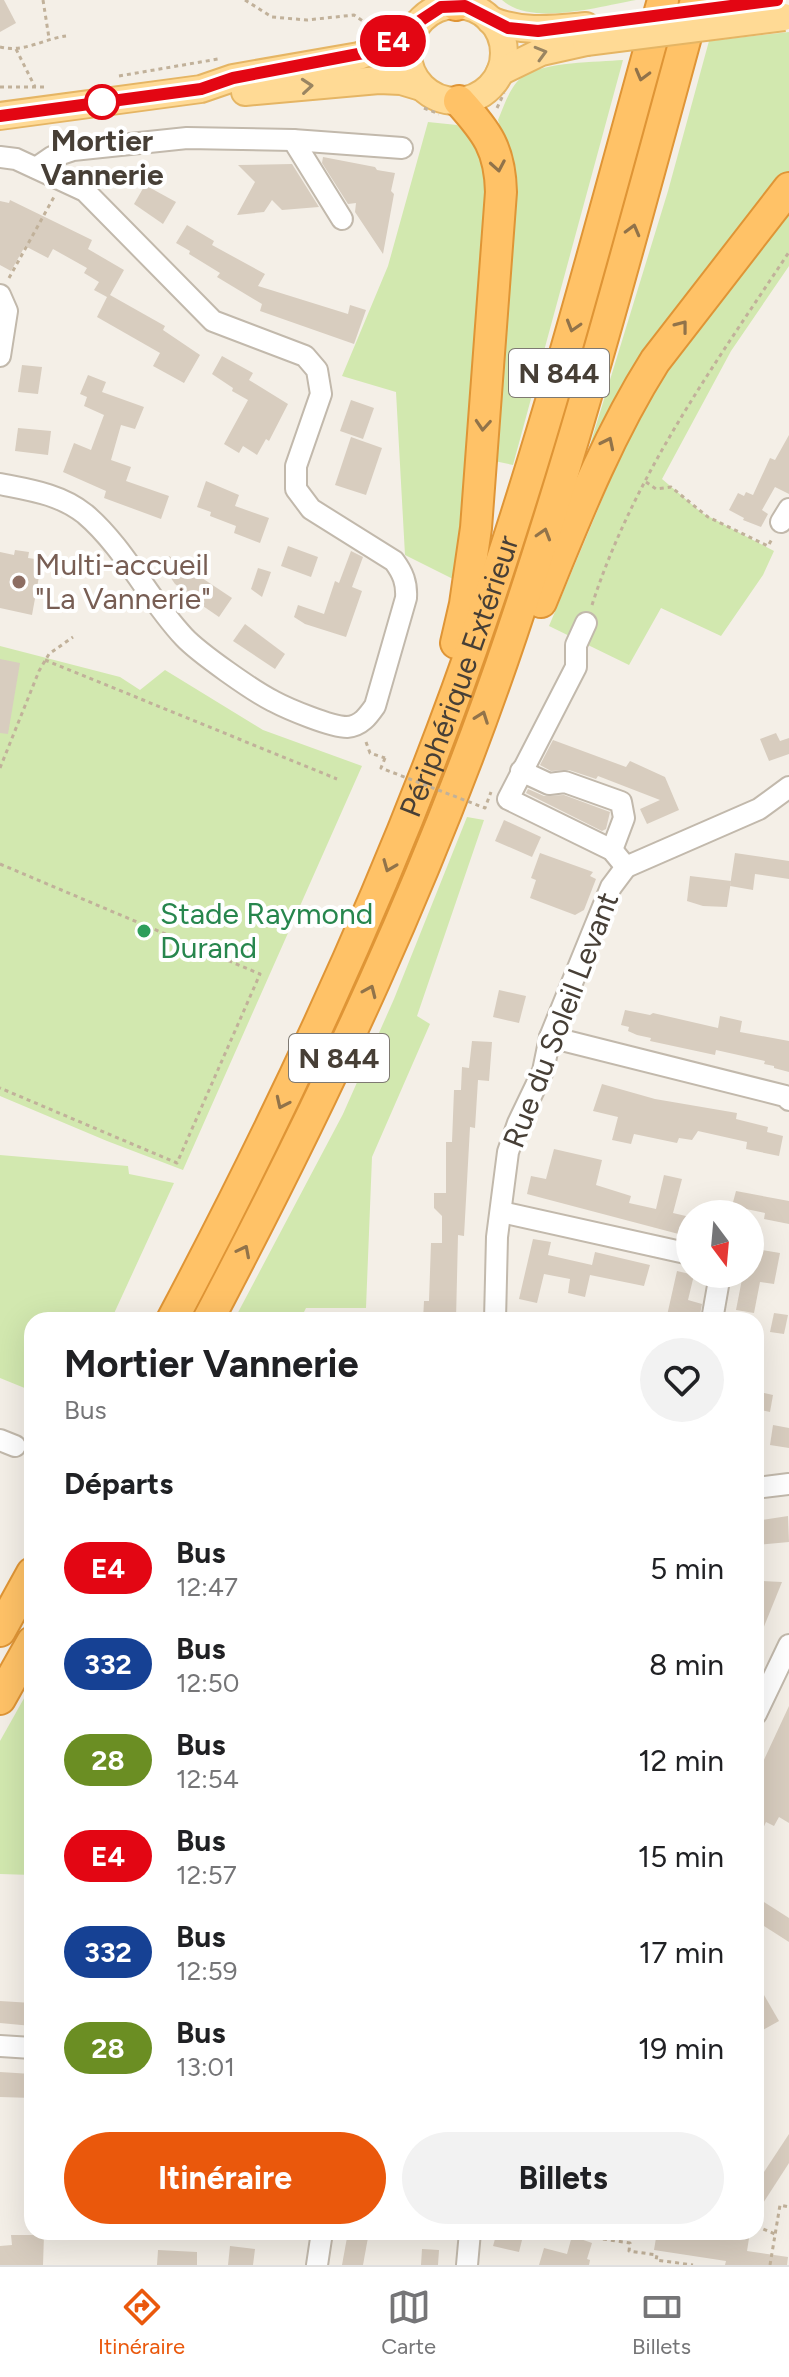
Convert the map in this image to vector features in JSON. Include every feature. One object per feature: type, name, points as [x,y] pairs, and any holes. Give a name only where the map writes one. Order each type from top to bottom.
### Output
[{"type":"highway","name":"Périphérique Extérieur","points":[[176,1312],[268,1133],[343,972],[438,741],[500,564],[545,420],[663,0]]},
{"type":"highway","name":"N 844","points":[[212,1312],[301,1138],[371,988],[454,790],[511,635],[598,356],[696,0]]},
{"type":"highway","points":[[438,741],[431,714],[459,633],[476,528],[501,192],[495,149],[485,131],[459,101]]},
{"type":"highway","points":[[511,635],[534,618],[593,476],[655,361],[789,188]]},
{"type":"highway","points":[[0,1631],[24,1588]]},
{"type":"highway","points":[[0,1699],[24,1656]]},
{"type":"main road","points":[[0,116],[201,89],[233,78],[359,56],[382,39],[417,24],[441,7],[458,3],[508,28],[538,31],[783,11]]},
{"type":"main road","points":[[490,20],[503,44],[500,72]]},
{"type":"main road","points":[[417,24],[410,39],[408,56],[412,73],[421,87]]},
{"type":"main road","points":[[201,89],[233,93],[379,80],[401,81],[421,87],[435,96],[459,101],[483,92],[500,72],[586,29]]},
{"type":"street","points":[[36,168],[52,157],[73,150],[187,138],[293,140],[402,148]]},
{"type":"street","points":[[293,140],[342,219]]},
{"type":"street","points":[[0,157],[16,159],[85,191],[213,321],[298,352],[312,362],[321,383],[320,402],[296,466],[296,489],[311,509],[394,561],[407,585],[375,706],[368,717],[347,727],[273,701],[187,640],[159,609],[110,539],[83,513],[54,495],[0,484]]},
{"type":"street","points":[[0,295],[7,311],[0,356]]},
{"type":"street","points":[[586,623],[576,645],[576,667],[521,771],[500,796],[612,850],[626,867],[759,809],[789,787]]},
{"type":"street","points":[[521,771],[549,784],[565,782],[621,802],[624,818],[612,850]]},
{"type":"street","name":"Rue du Soleil Levant","points":[[495,1312],[497,1237],[512,1137],[543,1071],[550,1037],[611,887],[626,867]]},
{"type":"street","points":[[550,1037],[785,1096],[789,1100]]},
{"type":"street","points":[[501,1212],[676,1251]]},
{"type":"street","points":[[713,1312],[718,1288]]},
{"type":"street","points":[[764,1487],[789,1484]]},
{"type":"street","points":[[764,1697],[789,1645]]},
{"type":"street","points":[[0,2046],[24,2048]]},
{"type":"street","points":[[317,2265],[321,2240]]},
{"type":"street","points":[[467,2265],[469,2240]]},
{"type":"path","points":[[43,0],[49,38]]},
{"type":"path","points":[[245,0],[272,17],[307,20],[354,15],[382,39]]},
{"type":"path","points":[[586,29],[724,0]]},
{"type":"path","points":[[0,47],[16,49],[37,46],[49,38],[66,36]]},
{"type":"path","points":[[16,49],[35,87]]},
{"type":"path","points":[[110,78],[226,57]]},
{"type":"path","points":[[0,87],[47,87]]},
{"type":"path","points":[[0,295],[63,180]]},
{"type":"path","points":[[586,623],[602,575],[676,422],[789,252]]},
{"type":"path","points":[[646,482],[656,489],[671,487],[708,517],[768,546],[785,516]]},
{"type":"path","points":[[0,768],[45,660],[73,637]]},
{"type":"path","points":[[45,660],[337,779]]},
{"type":"path","points":[[370,753],[385,758],[381,768],[485,808],[500,796]]},
{"type":"path","points":[[0,864],[260,974],[177,1163],[0,1088]]},
{"type":"path","points":[[770,2265],[780,2205],[789,2207]]},
{"type":"path","points":[[764,2229],[775,2234]]},
{"type":"path","points":[[610,2240],[630,2243],[629,2251],[657,2255],[656,2262],[693,2265]]},
{"type":"green space","points":[[502,0],[636,0],[586,10],[548,13],[515,8]]},
{"type":"green space","points":[[789,32],[789,266],[731,351],[662,479],[702,513],[774,551],[763,575],[721,636],[661,608],[629,665],[549,626],[638,414],[586,458],[668,191],[709,41]]},
{"type":"green space","points":[[623,60],[513,465],[470,456],[461,583],[405,555],[396,392],[342,376],[388,266],[428,122],[457,125],[476,144],[488,191],[512,166],[498,120],[518,80],[532,71],[557,65]]},
{"type":"green space","name":"Stade Raymond Durand","points":[[0,646],[120,677],[140,690],[165,670],[263,730],[362,766],[183,1170],[0,1096]]},
{"type":"green space","points":[[467,817],[484,820],[417,1016],[430,1024],[372,1157],[366,1308],[238,1312],[343,1114],[394,999]]},
{"type":"green space","points":[[0,1155],[128,1166],[129,1174],[174,1183],[115,1312],[24,1312],[24,1388],[0,1378]]},
{"type":"green space","points":[[24,1698],[24,1875],[0,1874],[0,1741]]},
{"type":"building","points":[[0,0],[4,0],[16,23],[0,32]]},
{"type":"building","points":[[323,157],[395,173],[383,254],[355,212],[356,203],[348,204],[322,163]]},
{"type":"building","points":[[292,164],[319,207],[282,210],[272,200],[264,212],[237,215],[255,182],[238,165]]},
{"type":"building","points":[[145,185],[176,202],[163,224],[134,204]]},
{"type":"building","points":[[10,200],[92,240],[88,249],[124,270],[110,295],[165,326],[163,330],[200,355],[184,383],[153,366],[160,353],[97,317],[107,297],[94,290],[99,282],[84,273],[87,268],[53,249],[48,258],[25,246],[11,271],[0,265],[0,201],[9,203]]},
{"type":"building","points":[[187,225],[214,241],[212,245],[265,274],[258,286],[348,314],[350,305],[366,310],[354,344],[260,311],[262,304],[217,277],[220,273],[176,243]]},
{"type":"building","points":[[222,356],[253,373],[249,380],[288,404],[269,441],[266,439],[257,455],[243,446],[239,453],[224,444],[248,400],[212,374]]},
{"type":"building","points":[[22,365],[42,367],[38,394],[18,392]]},
{"type":"building","points":[[88,375],[106,382],[102,392],[144,407],[135,429],[121,425],[111,460],[131,467],[126,481],[169,496],[161,519],[104,498],[106,491],[63,472],[74,443],[91,450],[104,415],[84,406],[87,397],[80,394]]},
{"type":"building","points":[[351,400],[374,408],[363,439],[340,431]]},
{"type":"building","points":[[18,428],[51,431],[48,455],[15,451]]},
{"type":"building","points":[[789,435],[789,494],[775,487],[762,510],[768,514],[761,527],[743,520],[729,510],[738,493],[753,495],[770,458],[775,460]]},
{"type":"building","points":[[351,437],[382,448],[366,495],[335,485]]},
{"type":"building","points":[[206,481],[239,495],[235,506],[269,518],[260,543],[234,533],[236,526],[197,507]]},
{"type":"building","points":[[288,546],[318,557],[311,577],[281,566]]},
{"type":"building","name":"Multi-accueil \"La Vannerie\"","points":[[15,550],[29,552],[28,558],[42,560],[32,615],[0,608],[0,552],[14,555]]},
{"type":"building","points":[[351,551],[363,557],[352,587],[362,591],[346,637],[305,624],[294,617],[298,605],[324,614],[335,581],[339,583]]},
{"type":"building","points":[[169,556],[232,598],[219,617],[175,584],[162,565]]},
{"type":"building","points":[[258,568],[271,572],[262,597],[251,589]]},
{"type":"building","points":[[245,624],[285,654],[275,669],[233,641]]},
{"type":"building","points":[[0,659],[20,663],[8,734],[0,733]]},
{"type":"building","points":[[776,733],[780,741],[789,738],[789,754],[769,761],[760,739]]},
{"type":"building","points":[[553,740],[626,767],[630,761],[665,777],[679,810],[647,824],[640,809],[660,800],[598,776],[596,779],[569,770],[551,771],[540,765]]},
{"type":"building","points":[[528,789],[544,796],[564,795],[610,812],[606,829],[602,831],[526,793]]},
{"type":"building","points":[[504,820],[541,837],[532,857],[495,841]]},
{"type":"building","points":[[540,853],[593,872],[590,876],[596,879],[584,910],[575,915],[530,898],[536,880],[531,878]]},
{"type":"building","points":[[735,853],[789,861],[789,879],[755,874],[753,890],[730,886]]},
{"type":"building","points":[[690,876],[731,881],[727,907],[703,906],[687,901]]},
{"type":"building","points":[[499,990],[526,996],[519,1023],[493,1017]]},
{"type":"building","points":[[625,1010],[718,1028],[720,1016],[742,1021],[740,1032],[789,1041],[789,1072],[764,1064],[765,1061],[716,1050],[715,1055],[650,1041],[651,1038],[637,1035],[628,1031],[629,1027],[621,1025]]},
{"type":"building","points":[[472,1041],[492,1042],[489,1081],[478,1080],[475,1128],[470,1127],[464,1236],[458,1235],[456,1312],[423,1312],[424,1301],[429,1301],[431,1243],[442,1243],[442,1216],[434,1208],[434,1193],[446,1193],[446,1142],[452,1142],[454,1090],[461,1090],[462,1067],[469,1068]]},
{"type":"building","points":[[602,1084],[655,1099],[737,1113],[736,1119],[768,1127],[767,1132],[783,1136],[779,1156],[746,1149],[747,1142],[698,1131],[692,1140],[679,1138],[677,1143],[634,1134],[631,1144],[612,1140],[618,1117],[593,1111]]},
{"type":"building","points":[[554,1149],[602,1160],[596,1185],[631,1196],[629,1203],[656,1209],[664,1175],[682,1179],[673,1213],[676,1214],[676,1233],[527,1194],[531,1176],[546,1179]]},
{"type":"building","points":[[736,1191],[789,1201],[789,1224],[764,1219],[764,1200],[734,1200]]},
{"type":"building","points":[[533,1239],[551,1242],[548,1255],[592,1265],[595,1252],[650,1265],[644,1286],[590,1275],[585,1297],[568,1293],[570,1279],[544,1274],[537,1303],[519,1299]]},
{"type":"building","points":[[764,1250],[780,1253],[774,1284],[764,1283]]},
{"type":"building","points":[[676,1275],[676,1288],[691,1288],[688,1300],[702,1304],[701,1312],[668,1312]]},
{"type":"building","points":[[740,1288],[759,1288],[754,1312],[736,1310]]},
{"type":"building","points":[[774,1313],[788,1315],[784,1334],[770,1332]]},
{"type":"building","points":[[764,1393],[773,1395],[770,1412],[764,1411]]},
{"type":"building","points":[[773,1425],[789,1428],[789,1448],[770,1445]]},
{"type":"building","points":[[788,1516],[789,1542],[764,1544],[764,1520]]},
{"type":"building","points":[[764,1581],[782,1582],[764,1627]]},
{"type":"building","points":[[789,1706],[789,1823],[779,1817],[774,1826],[766,1822],[764,1826],[764,1760]]},
{"type":"building","points":[[764,1902],[789,1918],[789,1942],[764,1926]]},
{"type":"building","points":[[764,1995],[779,2021],[764,2029]]},
{"type":"building","points":[[0,2001],[24,2002],[24,2025],[0,2023]]},
{"type":"building","points":[[0,2072],[24,2074],[24,2098],[0,2097]]},
{"type":"building","points":[[789,2134],[789,2163],[764,2202],[764,2172]]},
{"type":"building","points":[[11,2235],[24,2235],[24,2240],[44,2240],[43,2265],[0,2265],[0,2246],[12,2245]]},
{"type":"building","points":[[347,2240],[368,2240],[363,2265],[342,2265]]},
{"type":"building","points":[[495,2240],[522,2240],[519,2252],[493,2246]]},
{"type":"building","points":[[571,2240],[592,2243],[587,2259],[590,2260],[589,2265],[539,2265],[544,2248],[567,2254]]},
{"type":"building","points":[[656,2240],[749,2240],[747,2251],[788,2257],[787,2265],[725,2265],[726,2261],[654,2250]]},
{"type":"building","points":[[230,2246],[255,2249],[253,2265],[228,2265]]},
{"type":"building","points":[[422,2249],[439,2250],[438,2265],[421,2265]]},
{"type":"building","points":[[158,2250],[197,2252],[197,2265],[157,2265]]},
{"type":"bus line","name":"E4","points":[[0,116],[201,89],[233,78],[359,56],[386,45],[441,7],[465,6],[508,28],[538,31],[777,0]]},
{"type":"place","name":"Mortier Vannerie","points":[[102,102]]},
{"type":"place","name":"Multi-accueil \"La Vannerie\"","points":[[19,582]]},
{"type":"place","name":"Stade Raymond Durand","points":[[144,931]]}]
